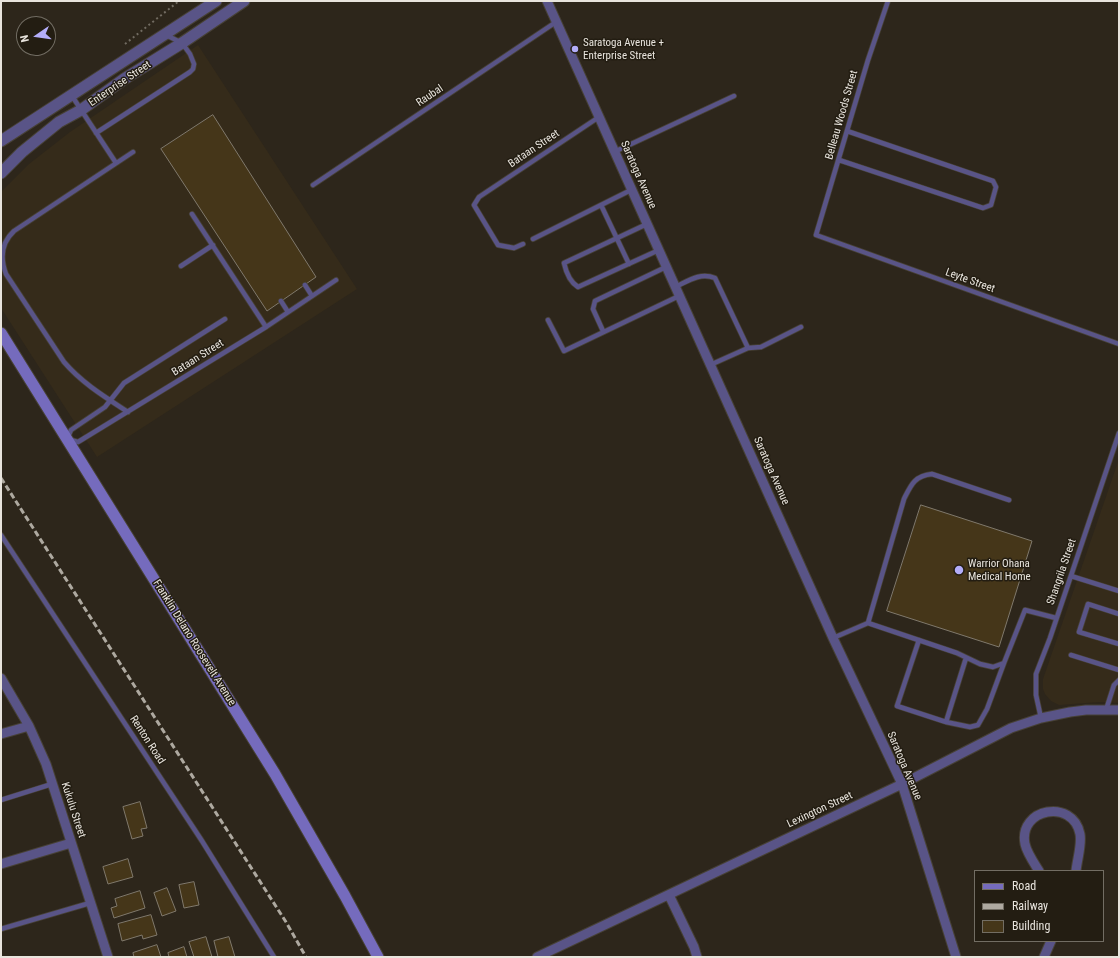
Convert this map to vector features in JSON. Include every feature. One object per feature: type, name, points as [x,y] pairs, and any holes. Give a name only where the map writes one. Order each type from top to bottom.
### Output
[{"type":"main road","name":"Franklin Delano Roosevelt Avenue","points":[[1,333],[275,774],[346,896],[378,957]]},
{"type":"street","name":"Enterprise Street","points":[[1,141],[216,1]]},
{"type":"street","name":"Enterprise Street","points":[[1,173],[40,136],[58,122],[81,110],[124,79],[182,43],[244,1]]},
{"type":"street","name":"Saratoga Avenue","points":[[547,1],[833,638],[902,784],[956,957]]},
{"type":"street","name":"Kukulu Street","points":[[1,678],[29,726],[44,758],[108,957]]},
{"type":"street","name":"Lexington Street","points":[[536,957],[902,784],[998,734],[1041,718],[1070,712],[1119,710]]},
{"type":"street","points":[[1,734],[29,726]]},
{"type":"street","points":[[1038,870],[1026,850],[1024,839],[1025,833],[1029,823],[1033,819],[1042,813],[1053,811],[1068,816],[1073,820],[1078,829],[1080,840],[1076,870]]},
{"type":"street","points":[[1,864],[71,843]]},
{"type":"street","points":[[669,895],[697,957]]},
{"type":"street","points":[[1044,957],[1051,942]]},
{"type":"lane","name":"Belleau Woods Street","points":[[816,235],[868,60],[888,1]]},
{"type":"lane","name":"Raubal","points":[[313,185],[556,22]]},
{"type":"lane","points":[[96,133],[192,71],[194,62],[182,43],[165,34]]},
{"type":"lane","points":[[71,95],[116,163]]},
{"type":"lane","points":[[614,152],[734,96]]},
{"type":"lane","name":"Bataan Street","points":[[523,244],[514,248],[498,244],[474,205],[479,197],[599,117]]},
{"type":"lane","points":[[839,160],[982,208],[991,205],[996,186],[993,181],[847,132]]},
{"type":"lane","points":[[128,412],[80,380],[64,362],[9,279],[4,269],[2,251],[6,240],[14,231],[133,152]]},
{"type":"lane","points":[[532,239],[631,190]]},
{"type":"lane","points":[[601,205],[629,264]]},
{"type":"lane","points":[[192,214],[266,327]]},
{"type":"lane","points":[[647,224],[564,263],[566,271],[573,284],[578,288],[659,250]]},
{"type":"lane","name":"Leyte Street","points":[[816,235],[1119,344]]},
{"type":"lane","points":[[181,266],[213,245]]},
{"type":"lane","points":[[603,331],[593,310],[595,300],[666,267]]},
{"type":"lane","points":[[548,320],[564,351],[677,292],[698,276],[709,276],[715,278],[748,348]]},
{"type":"lane","name":"Bataan Street","points":[[66,439],[78,442],[266,327],[336,280]]},
{"type":"lane","points":[[305,285],[312,296]]},
{"type":"lane","points":[[281,301],[288,312]]},
{"type":"lane","points":[[66,439],[71,430],[101,410],[124,383],[225,319]]},
{"type":"lane","points":[[710,365],[748,348],[761,347],[801,327]]},
{"type":"lane","name":"Shangrila Street","points":[[1041,718],[1036,696],[1036,674],[1119,433]]},
{"type":"lane","points":[[868,624],[904,499],[912,484],[922,475],[932,474],[1009,500]]},
{"type":"lane","name":"Renton Road","points":[[1,535],[202,841],[274,957]]},
{"type":"lane","points":[[1071,576],[1119,591]]},
{"type":"lane","points":[[1119,614],[1088,604],[1079,632],[1119,644]]},
{"type":"lane","points":[[919,640],[897,706],[946,722],[970,727],[978,725],[987,709],[1025,610],[1056,618]]},
{"type":"lane","points":[[833,638],[868,624],[956,653],[980,664],[993,667],[1004,663]]},
{"type":"lane","points":[[1071,655],[1119,670]]},
{"type":"lane","points":[[946,722],[966,658]]},
{"type":"lane","points":[[1106,710],[1114,685],[1119,680]]},
{"type":"lane","points":[[1,800],[52,784]]},
{"type":"lane","points":[[1,929],[90,903]]},
{"type":"path","points":[[125,44],[180,1]]},
{"type":"shaded area","points":[[198,45],[357,289],[97,457],[1,308],[1,192],[29,164],[70,132]]},
{"type":"shaded area","points":[[1119,459],[1119,703],[1099,702],[1059,705],[1051,701],[1045,694],[1043,689],[1043,679]]},
{"type":"building","points":[[213,115],[316,277],[267,311],[161,149]]},
{"type":"building","points":[[921,505],[1032,541],[999,647],[887,611]]},
{"type":"building","points":[[140,802],[147,828],[141,829],[143,836],[132,839],[123,807]]},
{"type":"building","points":[[128,859],[133,877],[108,884],[103,867]]},
{"type":"building","points":[[194,882],[199,905],[184,908],[179,885]]},
{"type":"building","points":[[167,888],[176,911],[162,916],[154,893]]},
{"type":"building","points":[[140,891],[145,908],[114,918],[111,908],[117,906],[115,899]]},
{"type":"building","points":[[151,915],[157,935],[143,939],[142,935],[122,941],[118,924]]},
{"type":"building","points":[[206,937],[212,957],[194,957],[189,942]]},
{"type":"building","points":[[229,937],[235,957],[218,957],[214,941]]},
{"type":"building","points":[[157,945],[161,957],[134,957],[133,953]]},
{"type":"building","points":[[184,947],[187,957],[169,957],[168,953]]},
{"type":"railway","points":[[1,478],[286,922],[306,957]]},
{"type":"place","name":"Saratoga Avenue + Enterprise Street","points":[[575,49]]},
{"type":"place","name":"Warrior Ohana Medical Home","points":[[959,570]]}]
